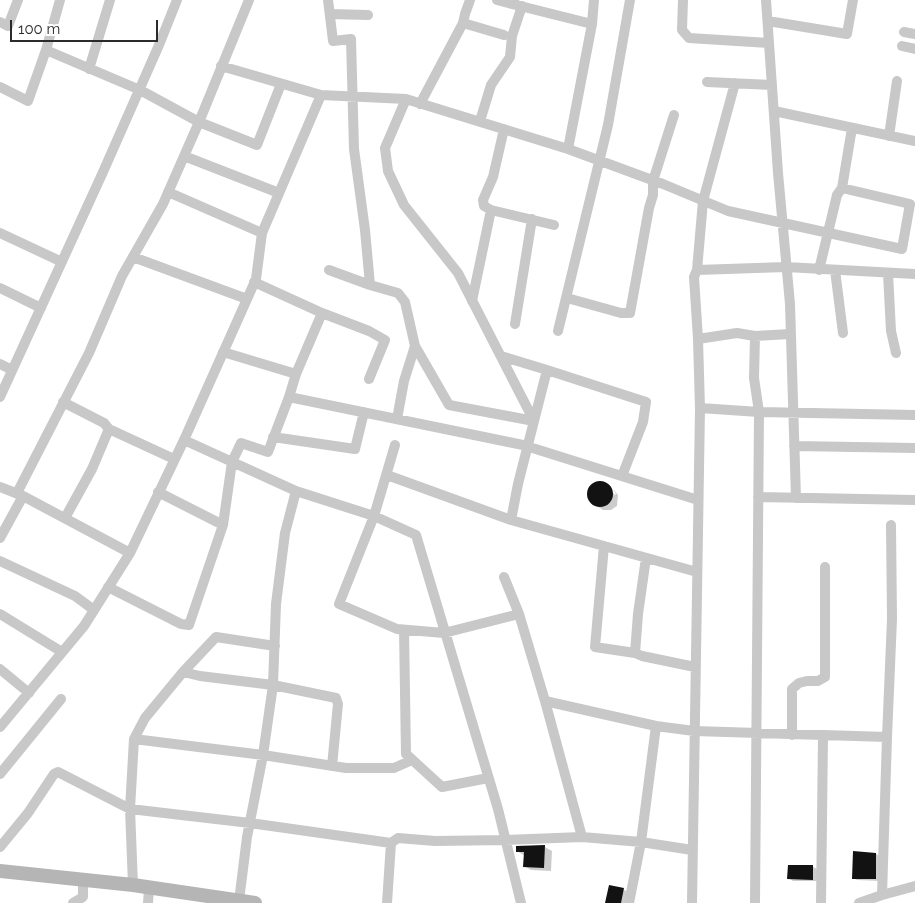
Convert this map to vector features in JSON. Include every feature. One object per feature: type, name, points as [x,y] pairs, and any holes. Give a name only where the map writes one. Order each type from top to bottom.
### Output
[{"type":"street","points":[[0,22],[8,26],[18,0]]},
{"type":"street","points":[[0,87],[28,101],[46,50],[60,0]]},
{"type":"street","points":[[89,69],[110,0]]},
{"type":"street","points":[[0,397],[140,90],[177,0]]},
{"type":"street","points":[[0,538],[63,402],[89,353],[122,276],[168,192],[249,0]]},
{"type":"street","points":[[328,0],[333,40],[351,39],[351,96],[354,149],[370,285]]},
{"type":"street","points":[[420,104],[463,23],[470,0]]},
{"type":"street","points":[[497,0],[592,24]]},
{"type":"street","points":[[568,149],[592,24],[594,0]]},
{"type":"street","points":[[558,331],[608,125],[630,0]]},
{"type":"street","points":[[683,0],[682,30],[689,38],[769,44]]},
{"type":"street","points":[[766,0],[786,267],[796,498]]},
{"type":"street","points":[[768,21],[847,34],[852,0]]},
{"type":"street","points":[[480,121],[491,85],[510,57],[516,4]]},
{"type":"street","points":[[330,14],[368,15]]},
{"type":"street","points":[[463,23],[504,35]]},
{"type":"street","points":[[902,46],[915,49]]},
{"type":"street","points":[[46,50],[140,90],[199,122],[257,145],[281,84]]},
{"type":"street","points":[[221,66],[321,95],[406,100],[568,149],[728,211],[902,249],[910,204],[842,188]]},
{"type":"street","points":[[889,136],[897,81]]},
{"type":"street","points":[[707,82],[772,85]]},
{"type":"street","points":[[692,903],[700,408],[694,277],[697,270],[703,200],[735,83]]},
{"type":"street","points":[[0,727],[84,626],[130,553],[184,440],[254,282],[262,233],[321,95]]},
{"type":"street","points":[[406,100],[385,148],[388,172],[404,204],[458,273],[534,421]]},
{"type":"street","points":[[774,111],[915,141]]},
{"type":"street","points":[[566,298],[621,313],[630,313],[653,195],[653,181],[674,115]]},
{"type":"street","points":[[819,270],[837,195],[842,188],[852,128]]},
{"type":"street","points":[[504,129],[493,177],[482,200],[484,206],[491,210],[554,224]]},
{"type":"street","points":[[184,156],[279,193]]},
{"type":"street","points":[[168,192],[262,233]]},
{"type":"street","points":[[472,301],[491,210]]},
{"type":"street","points":[[515,324],[532,220]]},
{"type":"street","points":[[0,234],[62,262]]},
{"type":"street","points":[[133,257],[246,299]]},
{"type":"street","points":[[697,270],[786,267],[915,274]]},
{"type":"street","points":[[329,270],[398,293],[405,302],[415,346],[449,405],[534,421]]},
{"type":"street","points":[[835,270],[843,333]]},
{"type":"street","points":[[888,273],[891,331],[896,353]]},
{"type":"street","points":[[254,282],[322,313],[369,331],[385,340],[369,379]]},
{"type":"street","points":[[0,288],[41,308]]},
{"type":"street","points":[[108,587],[181,624],[189,625],[223,526],[232,462],[241,443],[268,452],[296,374],[322,313]]},
{"type":"street","points":[[698,339],[737,333],[755,336],[790,334]]},
{"type":"street","points":[[755,336],[754,378],[759,412],[755,903]]},
{"type":"street","points":[[397,419],[404,381],[415,346]]},
{"type":"street","points":[[223,352],[296,374]]},
{"type":"street","points":[[501,356],[646,402],[643,422],[622,476]]},
{"type":"street","points":[[0,364],[12,370]]},
{"type":"street","points":[[511,520],[518,484],[547,370]]},
{"type":"street","points":[[289,397],[528,447],[698,500]]},
{"type":"street","points":[[63,402],[104,423],[110,429],[174,459]]},
{"type":"street","points":[[700,408],[759,412],[915,415]]},
{"type":"street","points":[[273,437],[355,449],[364,412]]},
{"type":"street","points":[[65,518],[92,469],[110,429]]},
{"type":"street","points":[[184,440],[296,491],[374,516],[416,535],[506,840],[521,903]]},
{"type":"street","points":[[395,445],[374,516],[339,604],[397,629],[444,633],[519,614]]},
{"type":"street","points":[[794,446],[915,448]]},
{"type":"street","points":[[387,475],[511,520],[697,572]]},
{"type":"street","points":[[0,487],[20,495],[130,553]]},
{"type":"street","points":[[239,901],[273,685],[276,604],[285,533],[296,491]]},
{"type":"street","points":[[158,492],[223,526]]},
{"type":"street","points":[[758,497],[915,500]]},
{"type":"street","points":[[882,895],[892,619],[891,525]]},
{"type":"street","points":[[604,546],[595,647],[636,653],[642,656],[695,666]]},
{"type":"street","points":[[636,653],[638,614],[646,558]]},
{"type":"street","points":[[0,561],[75,596],[94,610]]},
{"type":"street","points":[[792,735],[792,689],[799,683],[818,681],[825,678],[825,567]]},
{"type":"street","points":[[504,577],[519,614],[582,837]]},
{"type":"street","points":[[0,614],[62,652]]},
{"type":"street","points":[[404,630],[406,754],[442,787],[488,778]]},
{"type":"street","points":[[134,886],[130,810],[134,739],[145,718],[216,636],[275,646]]},
{"type":"street","points":[[0,669],[28,693]]},
{"type":"street","points":[[183,672],[200,676],[273,685],[336,698],[338,704],[332,766]]},
{"type":"street","points":[[0,774],[62,699]]},
{"type":"street","points":[[545,701],[656,726],[694,731],[887,737]]},
{"type":"street","points":[[629,903],[641,842],[656,726]]},
{"type":"street","points":[[821,903],[823,736]]},
{"type":"street","points":[[134,739],[346,768],[394,768],[412,760]]},
{"type":"street","points":[[0,847],[28,813],[54,774],[58,772],[130,810],[250,823],[391,844]]},
{"type":"street","points":[[388,903],[391,844],[398,838],[435,841],[582,837],[641,842],[692,850]]},
{"type":"street","points":[[0,871],[149,888],[209,900],[255,903]]},
{"type":"street","points":[[73,903],[83,900],[83,880]]},
{"type":"street","points":[[859,903],[915,886]]},
{"type":"street","points":[[148,903],[149,888]]},
{"type":"building","points":[[600,481],[609,485],[613,494],[609,503],[600,507],[591,503],[587,494],[591,485]]},
{"type":"building","points":[[545,845],[544,868],[523,867],[524,852],[516,852],[516,846]]},
{"type":"building","points":[[853,851],[876,853],[876,879],[852,879]]},
{"type":"building","points":[[788,865],[813,865],[813,880],[787,879]]},
{"type":"building","points":[[609,885],[624,888],[621,903],[605,903]]}]
